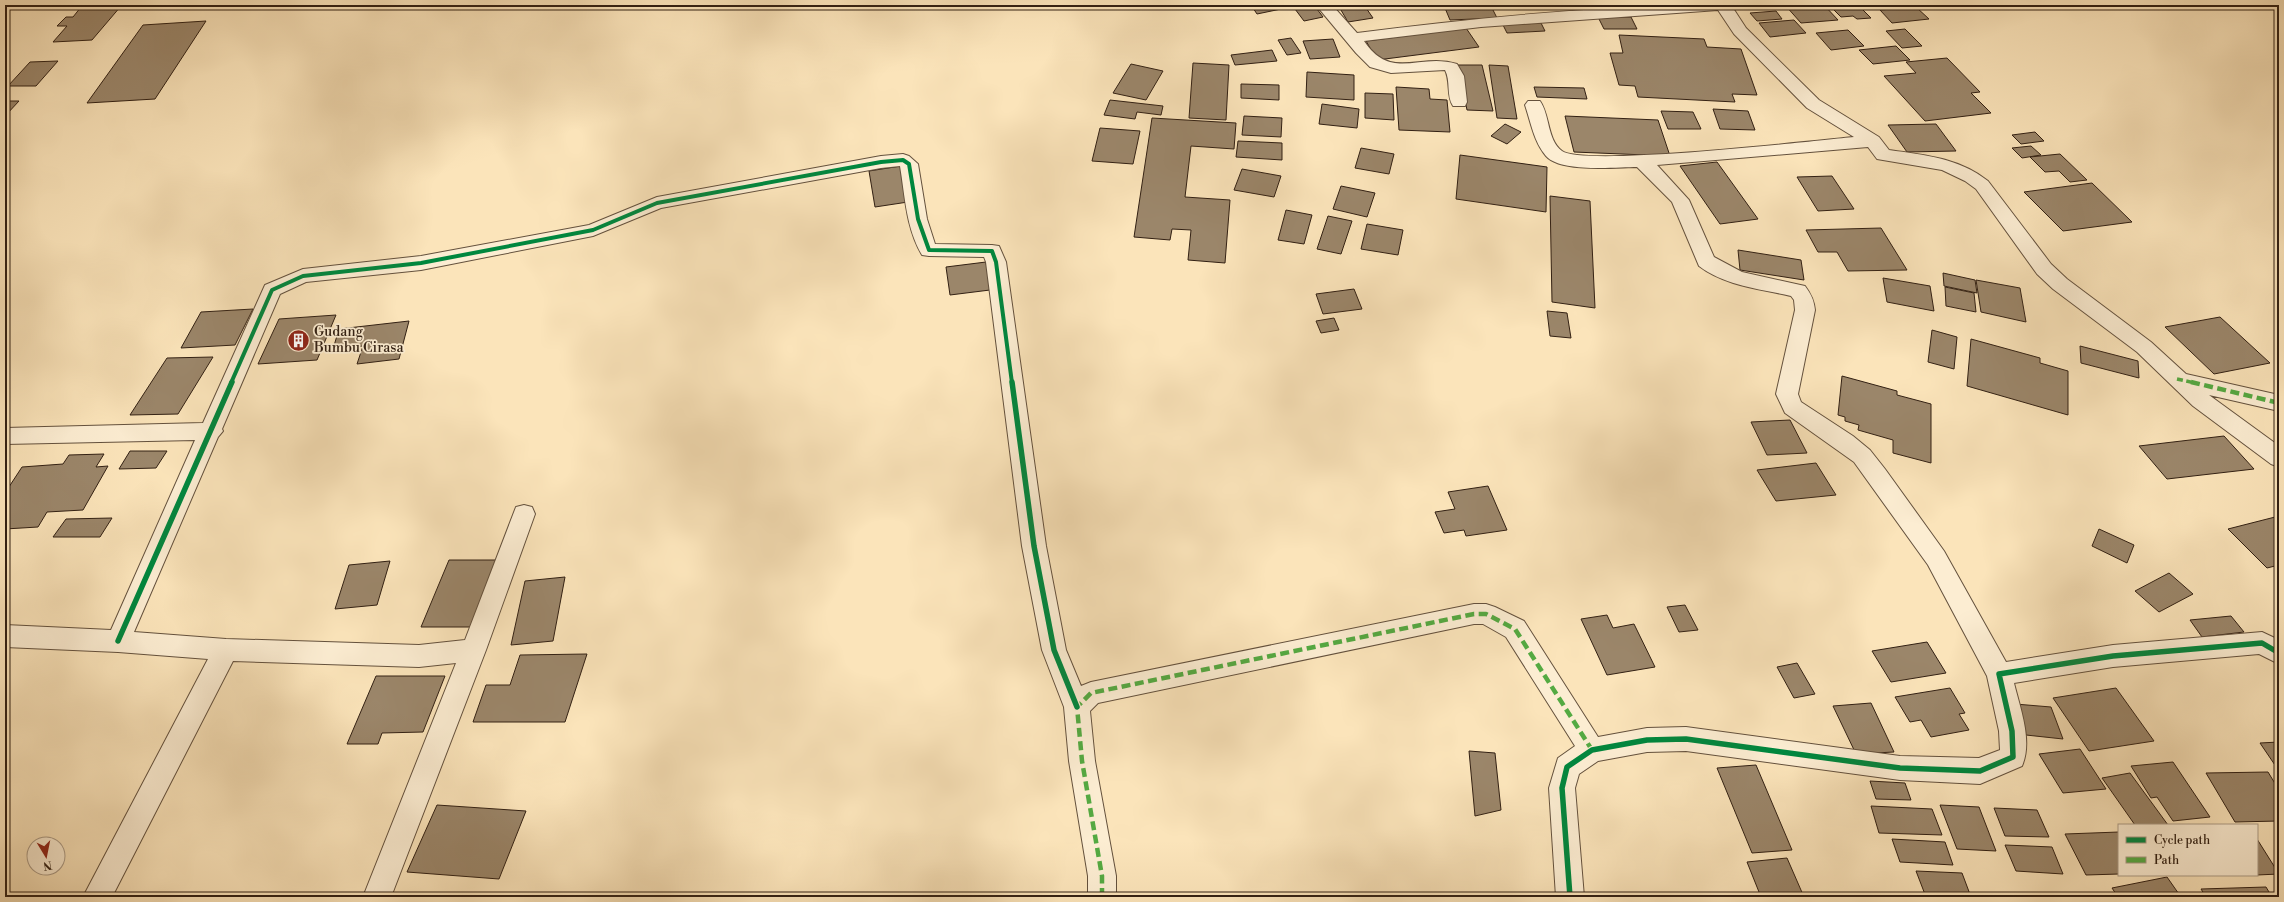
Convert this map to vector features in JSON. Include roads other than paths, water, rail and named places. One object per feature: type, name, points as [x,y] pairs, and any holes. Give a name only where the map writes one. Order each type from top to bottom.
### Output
[{"type":"street","points":[[1324,5],[1353,38],[1366,58],[1378,66],[1397,68],[1438,65],[1451,67],[1456,76],[1459,102]]},
{"type":"street","points":[[1353,38],[1480,22],[1723,5],[1740,31],[1813,104],[1873,141],[1883,156],[1942,163],[1969,173],[1982,185],[2044,269],[2060,284],[2144,347],[2201,400],[2279,458]]},
{"type":"street","points":[[1534,105],[1547,145],[1555,155],[1567,160],[1642,161],[1873,141]]},
{"type":"street","points":[[118,641],[212,431],[272,290],[303,276],[421,263],[594,230],[657,203],[881,162],[903,160],[909,164],[920,226],[924,242],[929,250],[953,251],[973,249],[992,251],[996,262],[1034,546],[1054,650],[1077,707],[1082,761],[1102,876],[1102,897]]},
{"type":"street","points":[[1570,897],[1562,788],[1567,767],[1592,750],[1647,740],[1686,739],[1900,768],[1980,771],[2012,757],[2012,730],[1999,674],[1936,558],[1862,456],[1793,406],[1786,394],[1805,310],[1804,299],[1798,291],[1725,273],[1712,267],[1706,261],[1680,200],[1642,161]]},
{"type":"street","points":[[2178,379],[2279,403]]},
{"type":"street","points":[[5,436],[212,431]]},
{"type":"street","points":[[377,897],[474,650],[524,514]]},
{"type":"street","points":[[1077,707],[1091,694],[1474,614],[1486,614],[1515,629],[1592,750]]},
{"type":"street","points":[[5,636],[118,641],[226,650],[419,656],[474,650]]},
{"type":"street","points":[[1999,674],[2113,656],[2262,643],[2279,654]]},
{"type":"street","points":[[97,897],[226,650]]},
{"type":"place","name":"Gudang Bumbu Cirasa","points":[[298,340]]}]
